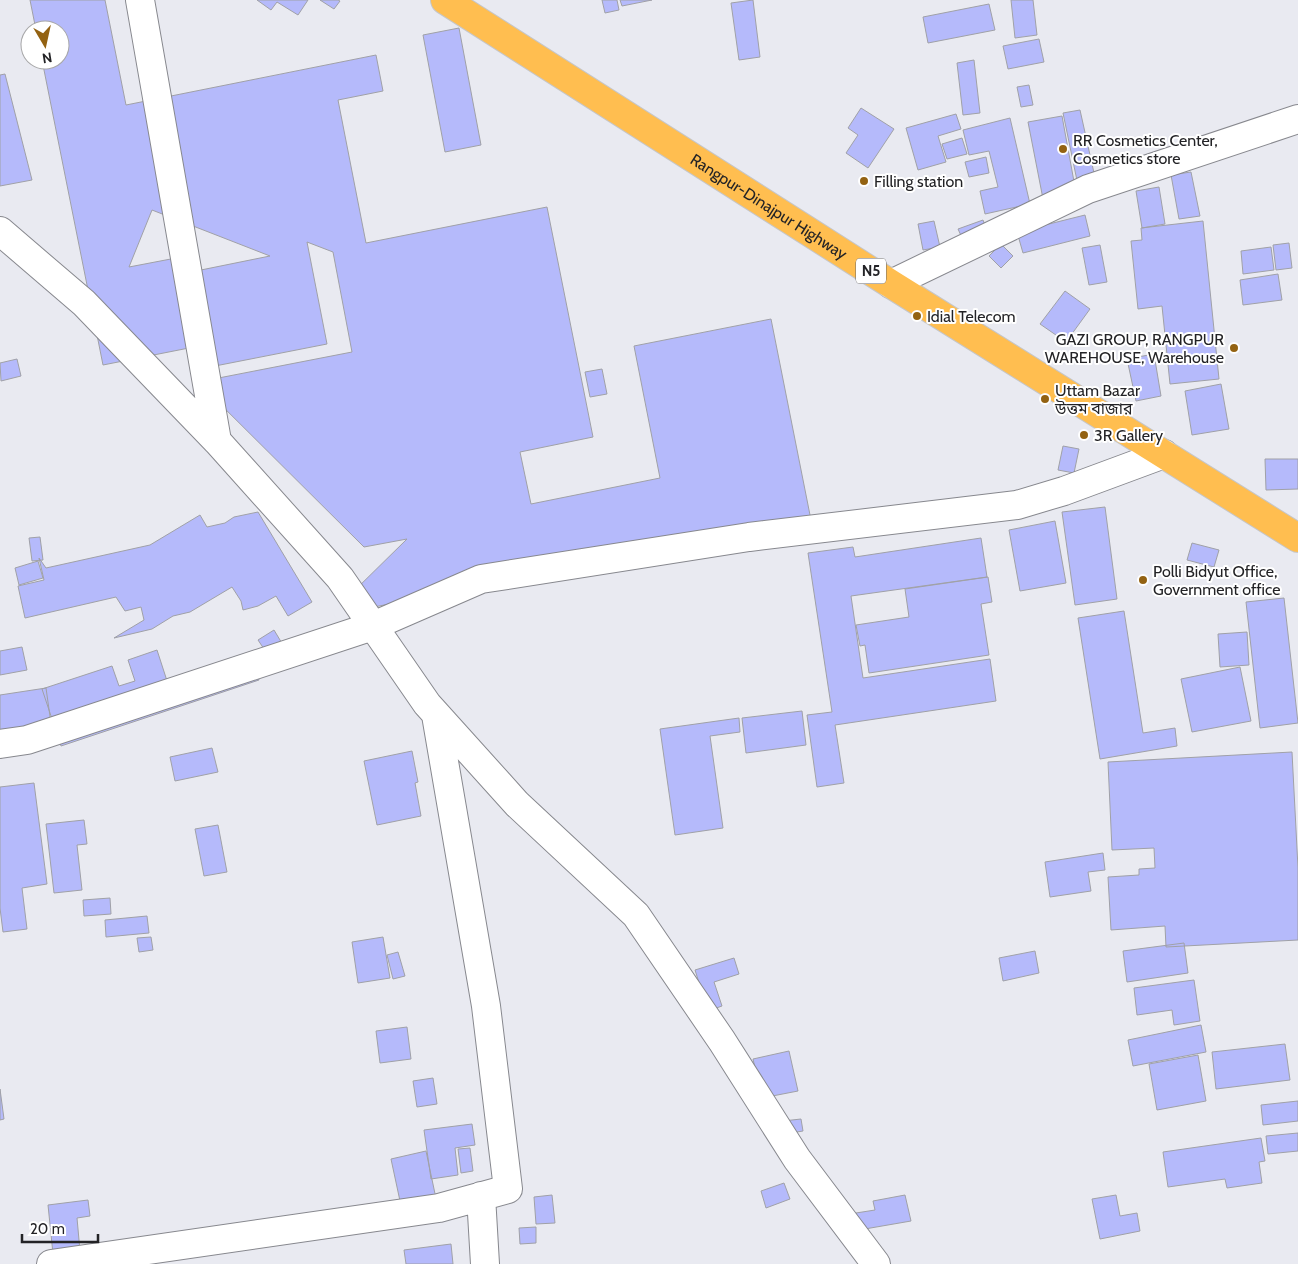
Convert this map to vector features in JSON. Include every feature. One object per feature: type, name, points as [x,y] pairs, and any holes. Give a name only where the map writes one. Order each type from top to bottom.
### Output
[{"type":"highway","name":"Rangpur-Dinajpur Highway","points":[[445,0],[891,284],[1298,538]]},
{"type":"street","points":[[140,0],[217,441]]},
{"type":"street","points":[[891,284],[1088,189],[1298,119]]},
{"type":"street","points":[[0,231],[84,303],[217,441],[340,578],[426,704],[517,804],[636,915],[722,1041],[797,1160],[876,1264]]},
{"type":"street","points":[[0,744],[27,740],[373,626],[481,579],[749,537],[1017,505],[1064,491],[1164,454]]},
{"type":"street","points":[[51,1264],[439,1208],[508,1189],[486,1006],[436,715]]},
{"type":"street","points":[[481,1196],[485,1264]]},
{"type":"building","points":[[30,0],[105,0],[126,105],[376,55],[383,91],[338,100],[366,243],[547,207],[593,437],[520,452],[531,504],[660,478],[634,346],[771,319],[811,520],[364,609],[350,595],[407,539],[364,547],[198,382],[352,352],[333,252],[307,242],[327,344],[215,366],[196,271],[270,256],[152,210],[129,267],[176,258],[194,347],[103,365],[44,70],[70,70],[70,20],[34,20]]},
{"type":"building","points":[[257,0],[308,0],[298,15],[277,2],[271,10]]},
{"type":"building","points":[[320,0],[338,0],[340,1],[334,9]]},
{"type":"building","points":[[602,0],[617,0],[619,10],[605,13]]},
{"type":"building","points":[[620,0],[652,0],[622,6]]},
{"type":"building","points":[[753,0],[760,57],[739,60],[731,3]]},
{"type":"building","points":[[1011,0],[1033,0],[1037,35],[1015,38]]},
{"type":"building","points":[[989,4],[995,30],[928,43],[923,17]]},
{"type":"building","points":[[459,28],[481,145],[445,152],[423,35]]},
{"type":"building","points":[[1039,39],[1044,62],[1008,69],[1003,46]]},
{"type":"building","points":[[974,60],[980,113],[963,115],[957,63]]},
{"type":"building","points":[[5,74],[32,180],[0,186],[0,75]]},
{"type":"building","points":[[1029,85],[1033,105],[1021,107],[1017,87]]},
{"type":"building","points":[[861,108],[894,129],[868,168],[846,153],[858,135],[848,128]]},
{"type":"building","points":[[1080,110],[1098,191],[1080,195],[1063,113]]},
{"type":"building","points":[[956,114],[961,129],[938,136],[946,162],[918,170],[906,128]]},
{"type":"building","points":[[1062,116],[1077,198],[1044,204],[1028,122]]},
{"type":"building","points":[[1010,118],[1030,204],[985,214],[980,191],[998,187],[989,151],[969,155],[963,130]]},
{"type":"building","points":[[962,138],[967,154],[947,159],[942,144]]},
{"type":"building","points":[[986,157],[989,173],[969,177],[965,162]]},
{"type":"building","points":[[1191,172],[1200,216],[1179,219],[1171,175]]},
{"type":"building","points":[[1159,187],[1165,224],[1142,228],[1136,191]]},
{"type":"building","points":[[1085,215],[1090,236],[1023,253],[1017,232]]},
{"type":"building","points":[[983,220],[987,230],[963,240],[958,229]]},
{"type":"building","points":[[934,221],[940,247],[923,250],[918,224]]},
{"type":"building","points":[[1203,221],[1219,379],[1170,384],[1162,306],[1138,309],[1131,241],[1142,240],[1141,228]]},
{"type":"building","points":[[1289,243],[1292,268],[1276,270],[1273,245]]},
{"type":"building","points":[[1001,244],[1013,256],[1001,268],[989,256]]},
{"type":"building","points":[[1100,245],[1107,282],[1089,285],[1082,248]]},
{"type":"building","points":[[1271,247],[1274,270],[1243,274],[1241,251]]},
{"type":"building","points":[[1278,274],[1282,300],[1243,305],[1240,280]]},
{"type":"building","points":[[1065,291],[1090,309],[1066,342],[1040,324]]},
{"type":"building","points":[[1154,354],[1161,396],[1136,401],[1127,359]]},
{"type":"building","points":[[17,359],[21,376],[1,381],[0,363]]},
{"type":"building","points":[[602,369],[607,394],[590,397],[585,372]]},
{"type":"building","points":[[1221,384],[1229,429],[1192,435],[1185,391]]},
{"type":"building","points":[[1063,446],[1079,449],[1074,473],[1058,470]]},
{"type":"building","points":[[1265,459],[1298,459],[1298,489],[1266,490]]},
{"type":"building","points":[[1105,507],[1117,599],[1075,605],[1062,512]]},
{"type":"building","points":[[258,512],[312,602],[288,616],[276,596],[258,606],[243,610],[241,601],[232,587],[190,612],[173,616],[152,629],[114,638],[144,620],[141,607],[125,611],[116,597],[25,618],[18,586],[44,580],[39,558],[46,568],[150,545],[200,515],[207,527],[225,523],[234,517]]},
{"type":"building","points":[[1055,521],[1066,583],[1020,591],[1009,530]]},
{"type":"building","points":[[40,537],[43,560],[32,561],[29,538]]},
{"type":"building","points":[[981,538],[987,577],[851,596],[863,678],[990,659],[996,701],[835,725],[844,783],[817,787],[807,715],[832,712],[808,553],[853,547],[855,557]]},
{"type":"building","points":[[1192,543],[1219,550],[1214,567],[1187,560]]},
{"type":"building","points":[[38,561],[43,578],[19,585],[15,568]]},
{"type":"building","points":[[988,577],[992,602],[981,604],[989,655],[869,673],[865,645],[860,646],[856,625],[909,617],[905,589]]},
{"type":"building","points":[[1284,598],[1298,723],[1260,728],[1246,602]]},
{"type":"building","points":[[1124,611],[1143,733],[1175,728],[1177,746],[1100,759],[1078,618]]},
{"type":"building","points":[[274,630],[283,645],[268,655],[258,640]]},
{"type":"building","points":[[1247,632],[1249,665],[1220,667],[1218,634]]},
{"type":"building","points":[[22,647],[27,670],[0,675],[0,651]]},
{"type":"building","points":[[157,650],[169,687],[253,659],[259,680],[61,746],[42,689],[112,666],[119,686],[135,681],[128,660]]},
{"type":"building","points":[[1240,667],[1251,721],[1192,732],[1181,679]]},
{"type":"building","points":[[46,688],[54,745],[0,754],[0,695]]},
{"type":"building","points":[[802,711],[806,745],[746,753],[742,718]]},
{"type":"building","points":[[739,718],[740,732],[710,736],[723,828],[675,835],[660,729]]},
{"type":"building","points":[[212,748],[218,772],[175,781],[170,757]]},
{"type":"building","points":[[412,751],[418,782],[415,783],[421,816],[377,825],[364,761]]},
{"type":"building","points":[[1292,752],[1298,868],[1298,940],[1166,947],[1165,926],[1111,930],[1108,877],[1139,875],[1139,869],[1155,868],[1154,848],[1112,850],[1108,762]]},
{"type":"building","points":[[34,783],[47,884],[22,888],[27,929],[3,932],[0,908],[0,787]]},
{"type":"building","points":[[84,820],[87,844],[77,845],[82,890],[54,893],[46,824]]},
{"type":"building","points":[[218,825],[227,872],[204,876],[195,829]]},
{"type":"building","points":[[1103,853],[1105,870],[1088,872],[1091,891],[1050,897],[1045,862]]},
{"type":"building","points":[[110,898],[111,914],[84,916],[83,900]]},
{"type":"building","points":[[147,916],[149,933],[106,937],[105,920]]},
{"type":"building","points":[[151,937],[153,950],[139,952],[137,938]]},
{"type":"building","points":[[383,937],[390,978],[358,983],[352,942]]},
{"type":"building","points":[[1184,943],[1188,973],[1127,982],[1123,951]]},
{"type":"building","points":[[1035,951],[1039,973],[1003,981],[999,958]]},
{"type":"building","points":[[398,952],[405,976],[393,979],[387,955]]},
{"type":"building","points":[[734,958],[739,974],[714,982],[722,1006],[708,1011],[695,970]]},
{"type":"building","points":[[1194,980],[1200,1021],[1174,1025],[1172,1010],[1137,1015],[1134,988]]},
{"type":"building","points":[[1201,1025],[1206,1052],[1133,1066],[1128,1040]]},
{"type":"building","points":[[407,1027],[411,1059],[380,1063],[376,1031]]},
{"type":"building","points":[[1285,1044],[1290,1080],[1216,1089],[1212,1052]]},
{"type":"building","points":[[789,1051],[798,1091],[762,1098],[753,1059]]},
{"type":"building","points":[[1198,1055],[1206,1101],[1157,1110],[1149,1064]]},
{"type":"building","points":[[433,1078],[437,1104],[417,1107],[413,1081]]},
{"type":"building","points":[[0,1089],[4,1119],[0,1120]]},
{"type":"building","points":[[1298,1101],[1298,1121],[1263,1125],[1261,1105]]},
{"type":"building","points":[[801,1119],[803,1131],[785,1134],[783,1121]]},
{"type":"building","points":[[472,1124],[475,1145],[455,1148],[458,1175],[431,1179],[424,1130]]},
{"type":"building","points":[[1298,1133],[1298,1151],[1268,1154],[1266,1136]]},
{"type":"building","points":[[1261,1138],[1265,1161],[1259,1162],[1262,1183],[1227,1188],[1225,1179],[1168,1187],[1163,1152]]},
{"type":"building","points":[[470,1148],[473,1171],[461,1173],[458,1149]]},
{"type":"building","points":[[426,1151],[438,1208],[403,1215],[391,1159]]},
{"type":"building","points":[[784,1183],[790,1199],[766,1208],[761,1191]]},
{"type":"building","points":[[552,1195],[555,1223],[536,1224],[534,1197]]},
{"type":"building","points":[[905,1195],[911,1221],[859,1230],[856,1213],[875,1210],[873,1201]]},
{"type":"building","points":[[1116,1195],[1120,1216],[1137,1213],[1140,1231],[1100,1239],[1092,1199]]},
{"type":"building","points":[[88,1200],[90,1216],[77,1218],[80,1251],[53,1254],[48,1205]]},
{"type":"building","points":[[536,1227],[536,1243],[520,1244],[519,1228]]},
{"type":"building","points":[[451,1244],[453,1264],[406,1264],[404,1250]]},
{"type":"place","name":"RR Cosmetics Center, Cosmetics store","points":[[1063,149]]},
{"type":"place","name":"Filling station","points":[[864,181]]},
{"type":"place","name":"Idial Telecom","points":[[917,316]]},
{"type":"place","name":"GAZI GROUP, RANGPUR WAREHOUSE, Warehouse","points":[[1234,348]]},
{"type":"place","name":"Uttam Bazar উত্তম বাজার","points":[[1045,399]]},
{"type":"place","name":"3R Gallery","points":[[1084,435]]},
{"type":"place","name":"Polli Bidyut Office, Government office","points":[[1143,580]]}]
